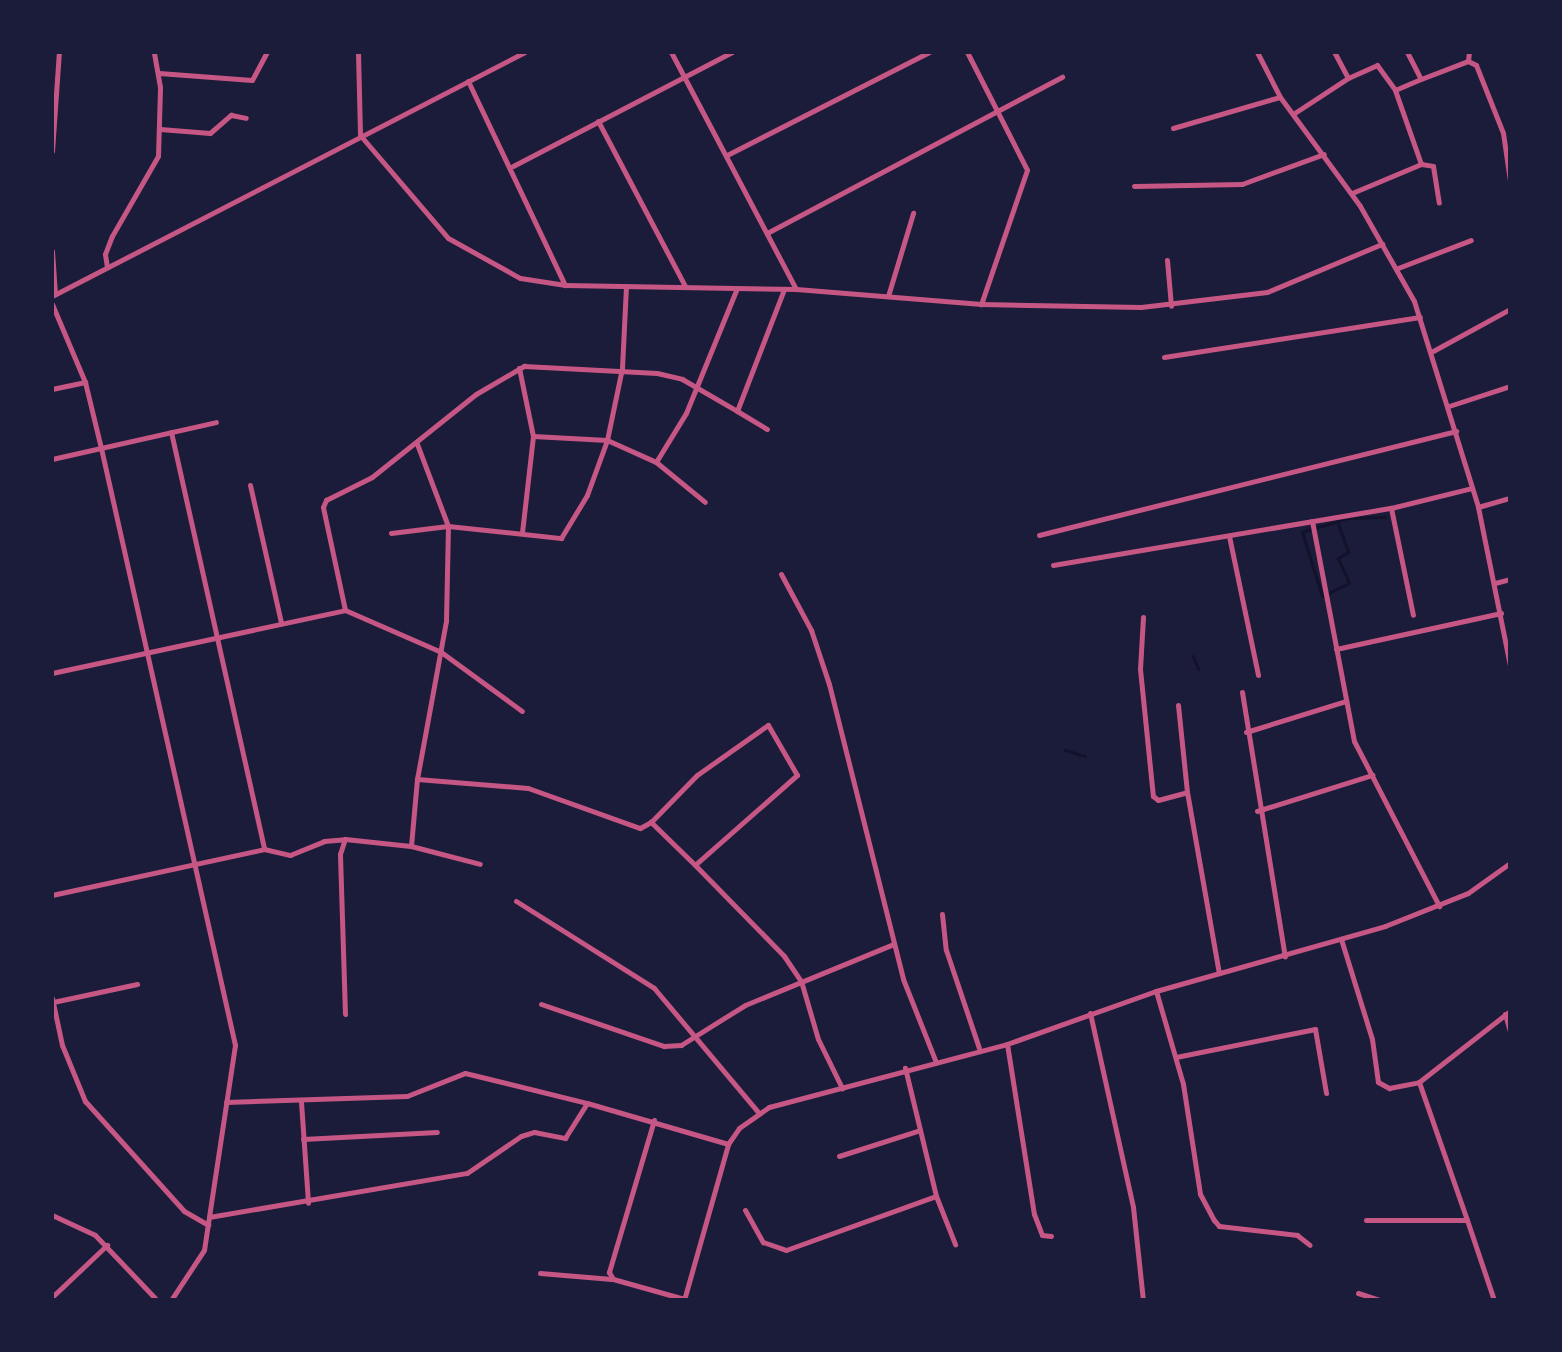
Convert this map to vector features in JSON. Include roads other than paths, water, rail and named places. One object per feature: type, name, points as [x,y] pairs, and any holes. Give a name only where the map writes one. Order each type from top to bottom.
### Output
[{"type":"street","points":[[52,151],[59,52]]},
{"type":"street","points":[[107,267],[105,254],[120,219],[154,170],[160,129],[159,73],[154,52]]},
{"type":"street","points":[[159,73],[252,80],[267,52]]},
{"type":"street","points":[[358,52],[360,135],[448,238],[520,278],[565,285],[796,289],[981,304],[1171,306],[1267,292],[1382,244]]},
{"type":"street","points":[[52,251],[54,295],[525,52]]},
{"type":"street","points":[[671,52],[796,289]]},
{"type":"street","points":[[513,166],[732,52]]},
{"type":"street","points":[[727,155],[929,52]]},
{"type":"street","points":[[967,52],[1025,163],[1026,178],[981,304]]},
{"type":"street","points":[[1257,52],[1280,97],[1352,193],[1398,268],[1420,317],[1433,351],[1478,507],[1510,666]]},
{"type":"street","points":[[1334,52],[1348,78]]},
{"type":"street","points":[[1407,52],[1421,79]]},
{"type":"street","points":[[1468,61],[1469,52]]},
{"type":"street","points":[[1395,90],[1468,61],[1476,65],[1500,121],[1510,181]]},
{"type":"street","points":[[1293,114],[1348,78],[1377,65],[1395,90],[1421,164]]},
{"type":"street","points":[[767,233],[1062,77]]},
{"type":"street","points":[[468,81],[513,166],[565,285]]},
{"type":"street","points":[[1173,128],[1280,97]]},
{"type":"street","points":[[160,129],[215,132],[231,115],[246,118]]},
{"type":"street","points":[[598,121],[685,286]]},
{"type":"street","points":[[1134,186],[1242,184],[1324,154]]},
{"type":"street","points":[[1352,193],[1421,164],[1433,166],[1439,203]]},
{"type":"street","points":[[888,296],[913,213]]},
{"type":"street","points":[[1398,268],[1471,240]]},
{"type":"street","points":[[1167,260],[1171,306]]},
{"type":"street","points":[[391,533],[448,526],[522,532],[559,539],[587,495],[607,440],[622,368],[626,286]]},
{"type":"street","points":[[656,462],[697,387],[737,288]]},
{"type":"street","points":[[737,411],[784,289]]},
{"type":"street","points":[[52,304],[85,382],[235,1045],[209,1221],[197,1263],[171,1300]]},
{"type":"street","points":[[1433,351],[1510,309]]},
{"type":"street","points":[[1164,357],[1420,317]]},
{"type":"street","points":[[519,368],[533,436],[522,532]]},
{"type":"street","points":[[345,610],[323,507],[326,500],[372,477],[476,394],[519,368],[622,368],[657,373],[697,387],[767,429]]},
{"type":"street","points":[[52,389],[85,382]]},
{"type":"street","points":[[1449,406],[1510,386]]},
{"type":"street","points":[[52,459],[216,422]]},
{"type":"street","points":[[1039,535],[1456,431]]},
{"type":"street","points":[[171,432],[214,638],[264,849]]},
{"type":"street","points":[[533,436],[607,440],[656,462],[705,502]]},
{"type":"street","points":[[411,846],[417,779],[441,652],[448,526],[417,444]]},
{"type":"street","points":[[250,485],[281,623]]},
{"type":"street","points":[[1053,565],[1391,508],[1472,488]]},
{"type":"street","points":[[1478,507],[1510,498]]},
{"type":"street","points":[[1391,508],[1413,615]]},
{"type":"street","points":[[1312,521],[1354,741],[1439,906]]},
{"type":"street","points":[[1229,536],[1258,675]]},
{"type":"street","points":[[781,574],[811,630],[829,684],[894,944],[935,1060]]},
{"type":"street","points":[[1495,583],[1510,579]]},
{"type":"street","points":[[52,673],[345,610],[441,652],[522,711]]},
{"type":"street","points":[[1336,649],[1501,613]]},
{"type":"street","points":[[1143,617],[1140,669],[1153,796],[1158,800],[1187,792]]},
{"type":"street","points":[[1242,692],[1257,811],[1285,957]]},
{"type":"street","points":[[1246,732],[1346,701]]},
{"type":"street","points":[[1178,705],[1187,792],[1219,973]]},
{"type":"street","points":[[417,779],[528,788],[640,828],[651,822],[697,775],[768,725],[797,775],[695,865]]},
{"type":"street","points":[[1257,811],[1372,775]]},
{"type":"street","points":[[651,822],[784,956],[801,981],[818,1039],[842,1088]]},
{"type":"street","points":[[345,839],[340,864],[345,1014]]},
{"type":"street","points":[[52,895],[264,849],[290,855],[324,841],[345,839],[411,846],[480,864]]},
{"type":"street","points":[[540,1273],[613,1279],[684,1300],[728,1144],[759,1113],[905,1068],[979,1048],[1007,1044],[1156,991],[1341,939],[1439,906],[1479,886],[1510,863]]},
{"type":"street","points":[[516,901],[654,988],[673,1004],[691,1037],[759,1113]]},
{"type":"street","points":[[942,914],[949,960],[979,1048]]},
{"type":"street","points":[[1341,939],[1372,1039],[1378,1082],[1389,1088],[1419,1082],[1508,1013]]},
{"type":"street","points":[[541,1004],[664,1046],[681,1045],[801,981],[894,944]]},
{"type":"street","points":[[137,984],[52,1000],[62,1045],[85,1101],[184,1211],[209,1221],[467,1173],[527,1134],[565,1138],[587,1103]]},
{"type":"street","points":[[1156,991],[1176,1057],[1198,1182],[1214,1220],[1219,1226],[1297,1235],[1310,1245]]},
{"type":"street","points":[[1090,1013],[1133,1207],[1143,1300]]},
{"type":"street","points":[[1508,1013],[1510,1031]]},
{"type":"street","points":[[1176,1057],[1315,1029],[1326,1093]]},
{"type":"street","points":[[1007,1044],[1034,1214],[1042,1235],[1051,1236]]},
{"type":"street","points":[[905,1068],[936,1196],[955,1244]]},
{"type":"street","points":[[226,1102],[301,1102],[407,1096],[465,1073],[654,1120],[728,1144]]},
{"type":"street","points":[[1419,1082],[1494,1300]]},
{"type":"street","points":[[301,1102],[308,1203]]},
{"type":"street","points":[[613,1279],[609,1265],[654,1120]]},
{"type":"street","points":[[839,1156],[920,1130]]},
{"type":"street","points":[[303,1139],[437,1132]]},
{"type":"street","points":[[745,1210],[763,1242],[786,1250],[936,1196]]},
{"type":"street","points":[[52,1215],[71,1221],[107,1245],[157,1300]]},
{"type":"street","points":[[1366,1220],[1467,1220]]},
{"type":"street","points":[[52,1297],[107,1245]]},
{"type":"street","points":[[1358,1293],[1380,1300]]},
{"type":"waterway","points":[[1337,521],[1348,552],[1338,558],[1349,583],[1322,596],[1302,532],[1329,524],[1337,521],[1347,518],[1385,517]]},
{"type":"waterway","points":[[1193,656],[1198,669]]},
{"type":"waterway","points":[[1065,750],[1085,756]]}]
